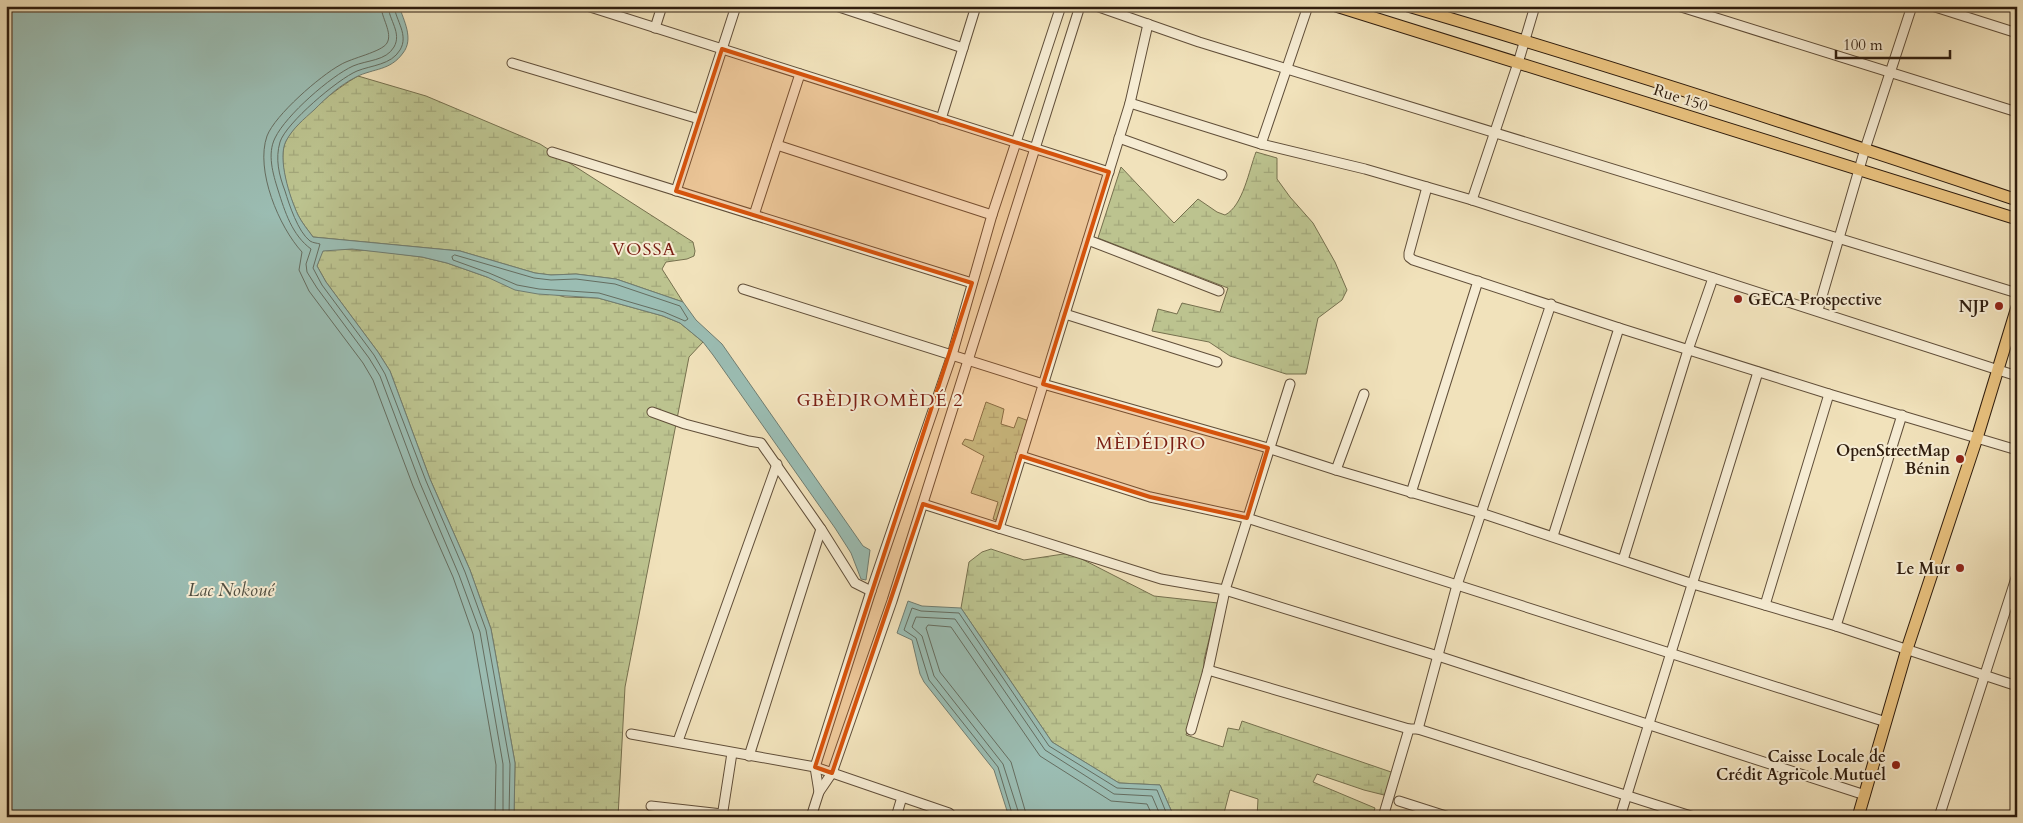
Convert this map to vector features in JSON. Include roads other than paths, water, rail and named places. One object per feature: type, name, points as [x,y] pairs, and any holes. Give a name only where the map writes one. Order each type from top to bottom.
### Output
[{"type":"main road","name":"Rue 150","points":[[1336,6],[2017,219]]},
{"type":"main road","name":"Rue 150","points":[[1408,6],[1524,40],[1865,149],[2017,200]]},
{"type":"main road","points":[[1858,817],[1907,649],[1977,438],[2017,307]]},
{"type":"street","points":[[587,6],[1109,172]]},
{"type":"street","points":[[655,28],[662,6]]},
{"type":"street","points":[[676,191],[736,6]]},
{"type":"street","points":[[836,6],[963,48]]},
{"type":"street","points":[[941,119],[976,6]]},
{"type":"street","points":[[819,792],[815,767],[952,355],[992,215],[1061,6]]},
{"type":"street","points":[[811,817],[819,792],[832,773],[892,601],[1080,6]]},
{"type":"street","points":[[1096,6],[1286,69],[2017,293]]},
{"type":"street","points":[[1262,144],[1308,6]]},
{"type":"street","points":[[1472,200],[1535,6]]},
{"type":"street","points":[[1678,6],[1890,74],[2017,112]]},
{"type":"street","points":[[1818,310],[1865,149],[1912,6]]},
{"type":"street","points":[[1932,6],[2017,33]]},
{"type":"street","points":[[998,528],[1130,103],[1148,24]]},
{"type":"street","points":[[512,64],[699,119]]},
{"type":"street","points":[[754,215],[800,74]]},
{"type":"street","points":[[1130,103],[1262,144],[1365,169],[1472,200],[1818,310],[2017,376]]},
{"type":"street","points":[[1119,138],[1222,174]]},
{"type":"street","points":[[777,145],[992,215]]},
{"type":"street","points":[[552,152],[972,283]]},
{"type":"street","points":[[1427,187],[1409,257],[1413,260],[1688,350],[2017,450]]},
{"type":"street","points":[[1088,240],[1219,291]]},
{"type":"street","points":[[1623,560],[1688,350],[1713,278]]},
{"type":"street","points":[[1411,492],[1478,281]]},
{"type":"street","points":[[743,289],[1043,384],[1268,448],[1481,513],[1693,584],[1836,626],[2017,686]]},
{"type":"street","points":[[1383,817],[1438,656],[1457,585],[1551,304]]},
{"type":"street","points":[[1065,314],[1218,362]]},
{"type":"street","points":[[1553,536],[1619,328]]},
{"type":"street","points":[[1620,817],[1758,372]]},
{"type":"street","points":[[1191,730],[1208,670],[1225,590],[1268,448],[1290,384]]},
{"type":"street","points":[[1336,470],[1364,394]]},
{"type":"street","points":[[1765,604],[1829,394]]},
{"type":"street","points":[[652,412],[685,424],[749,441],[761,442],[855,584],[872,592]]},
{"type":"street","points":[[1836,626],[1902,415]]},
{"type":"street","points":[[1021,456],[1150,497],[1247,518],[1886,722]]},
{"type":"street","points":[[678,741],[776,464]]},
{"type":"street","points":[[923,504],[1160,578],[1225,590],[1438,656],[1648,726],[1865,795]]},
{"type":"street","points":[[749,756],[820,529]]},
{"type":"street","points":[[1939,817],[2017,575]]},
{"type":"street","points":[[1208,670],[1414,729],[1694,817]]},
{"type":"street","points":[[631,734],[815,767],[949,813],[953,817]]},
{"type":"street","points":[[651,806],[722,816],[732,753]]},
{"type":"street","points":[[896,817],[902,797]]},
{"type":"street","points":[[1399,801],[1449,817]]},
{"type":"water","name":"Lac Nokoué","points":[[6,6],[399,6],[408,42],[398,59],[387,66],[356,77],[339,88],[299,124],[286,141],[283,157],[288,189],[298,215],[313,237],[460,251],[535,273],[551,275],[576,274],[616,279],[683,302],[696,320],[722,344],[863,546],[870,550],[866,580],[861,579],[851,553],[835,528],[713,355],[703,342],[680,323],[663,316],[598,298],[538,294],[515,290],[487,277],[447,263],[422,257],[352,249],[323,251],[317,266],[326,282],[390,371],[430,479],[470,570],[491,629],[515,763],[514,817],[6,817]]},
{"type":"water","points":[[908,601],[922,606],[961,608],[1052,742],[1119,783],[1160,785],[1174,817],[1009,817],[994,770],[924,682],[920,674],[912,640],[897,633]]},
{"type":"place","name":"GECA Prospective","points":[[1738,299]]},
{"type":"place","name":"NJP","points":[[1999,306]]},
{"type":"place","name":"OpenStreetMap Bénin","points":[[1960,459]]},
{"type":"place","name":"Le Mur","points":[[1960,568]]},
{"type":"place","name":"Caisse Locale de Crédit Agricole Mutuel","points":[[1896,765]]},
{"type":"district","name":"VOSSA","points":[[644,249]]},
{"type":"district","name":"GBÈDJROMÈDÉ 2","points":[[880,400]]},
{"type":"district","name":"MÈDÉDJRO","points":[[1151,443]]}]
